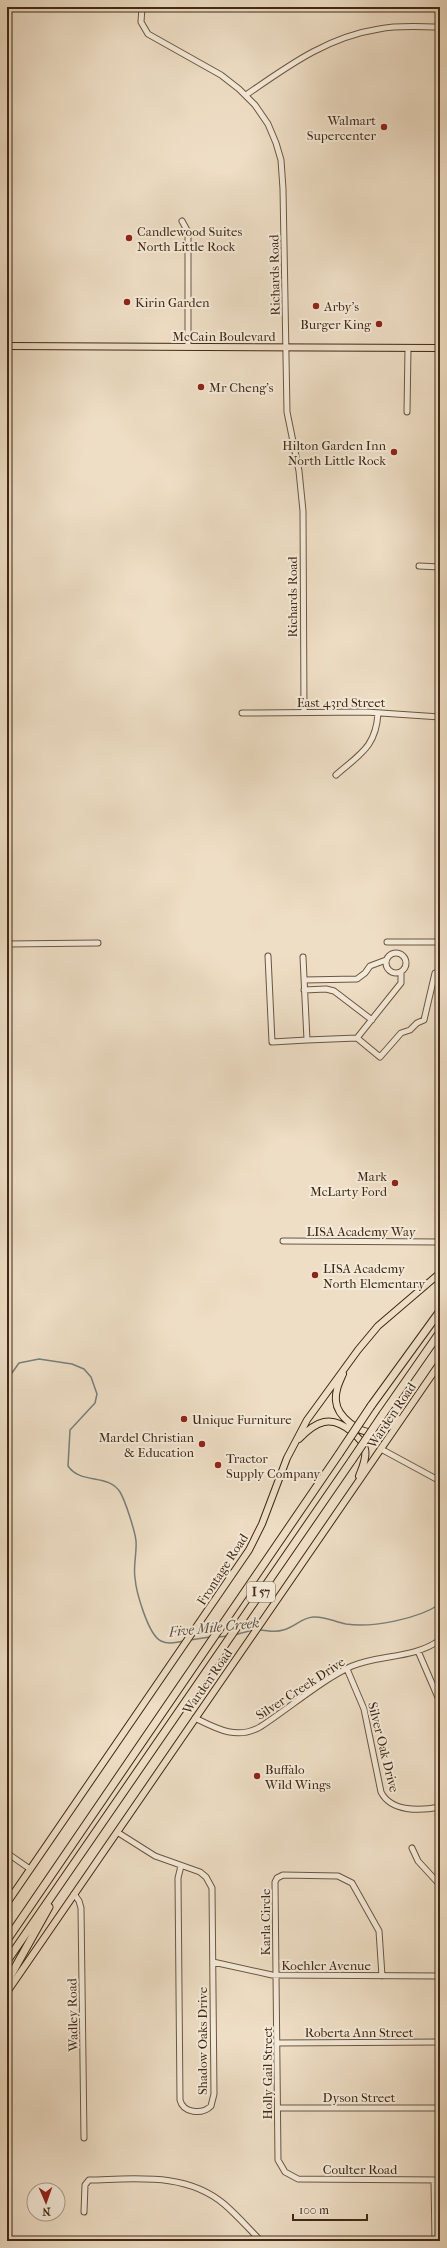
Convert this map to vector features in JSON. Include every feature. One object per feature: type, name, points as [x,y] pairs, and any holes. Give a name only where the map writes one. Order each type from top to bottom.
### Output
[{"type":"highway","name":"I 57","points":[[7,1940],[371,1406],[440,1310]]},
{"type":"highway","name":"I 57","points":[[7,1960],[440,1332]]},
{"type":"highway","points":[[7,1982],[70,1870]]},
{"type":"main road","name":"McCain Boulevard","points":[[7,346],[440,348]]},
{"type":"main road","name":"Frontage Road","points":[[7,1902],[195,1631],[252,1546],[292,1447],[307,1420],[349,1362],[378,1326],[440,1273]]},
{"type":"main road","points":[[349,1362],[336,1392],[336,1402],[339,1410],[348,1421],[368,1432],[375,1432],[393,1424],[407,1411]]},
{"type":"main road","name":"Warden Road","points":[[7,1992],[440,1363]]},
{"type":"main road","points":[[292,1447],[307,1430],[321,1422],[329,1421],[346,1427],[362,1441],[365,1449],[362,1468],[355,1487]]},
{"type":"street","name":"Richards Road","points":[[142,7],[141,22],[146,32],[155,40],[221,75],[246,95],[268,124],[281,160],[283,189],[287,412],[302,493],[304,712]]},
{"type":"street","points":[[246,95],[298,59],[338,40],[379,29],[440,27]]},
{"type":"street","points":[[182,221],[188,232],[188,347]]},
{"type":"street","points":[[408,348],[408,412]]},
{"type":"street","points":[[419,566],[440,567]]},
{"type":"street","name":"East 43rd Street","points":[[242,713],[378,713],[440,717]]},
{"type":"street","points":[[336,774],[362,753],[372,740],[376,730],[378,713]]},
{"type":"street","points":[[387,942],[440,942]]},
{"type":"street","points":[[386,960],[389,970],[395,973],[401,972],[406,967],[407,960],[396,953],[394,942]]},
{"type":"street","points":[[304,980],[357,979],[365,974],[370,966],[386,960],[396,953],[400,942]]},
{"type":"street","points":[[7,944],[98,943]]},
{"type":"street","points":[[268,956],[272,1042],[357,1038],[380,1057],[401,1032],[410,1030],[417,1023],[424,1020],[434,973]]},
{"type":"street","points":[[303,957],[307,1040]]},
{"type":"street","points":[[357,1038],[401,982],[401,972]]},
{"type":"street","points":[[304,990],[326,989],[334,991],[372,1020]]},
{"type":"street","name":"LISA Academy Way","points":[[283,1241],[440,1242]]},
{"type":"street","points":[[381,1449],[440,1481]]},
{"type":"street","name":"Silver Creek Drive","points":[[195,1718],[228,1732],[249,1732],[260,1727],[347,1669],[368,1661],[418,1651],[440,1640]]},
{"type":"street","points":[[418,1651],[440,1702]]},
{"type":"street","name":"Silver Oak Drive","points":[[347,1669],[364,1709],[381,1792],[384,1799],[391,1804],[402,1808],[440,1807]]},
{"type":"street","name":"Shadow Oaks Drive","points":[[117,1832],[156,1856],[181,1866],[203,1875],[212,1888],[213,2102],[205,2110],[188,2110],[180,2101],[178,1878],[181,1866]]},
{"type":"street","points":[[412,1848],[418,1861],[440,1885]]},
{"type":"street","points":[[7,1853],[30,1869]]},
{"type":"street","name":"Karla Circle","points":[[276,1975],[275,1882],[277,1878],[283,1875],[338,1876],[352,1884],[379,1931],[382,1976]]},
{"type":"street","name":"Wadley Road","points":[[74,1894],[79,1901],[81,1908],[84,2138]]},
{"type":"street","name":"Koehler Avenue","points":[[213,1962],[276,1975],[440,1976]]},
{"type":"street","name":"Holly Gail Street","points":[[276,1975],[278,2043],[278,2154],[283,2170]]},
{"type":"street","name":"Roberta Ann Street","points":[[278,2043],[440,2042]]},
{"type":"street","name":"Dyson Street","points":[[278,2108],[440,2108]]},
{"type":"street","name":"Coulter Road","points":[[283,2170],[292,2177],[308,2180],[437,2180]]},
{"type":"street","points":[[84,2212],[85,2185],[89,2180],[175,2181],[196,2187],[214,2196],[231,2210],[260,2241]]},
{"type":"street","points":[[435,2241],[437,2180]]},
{"type":"waterway","name":"Five Mile Creek","points":[[7,1380],[19,1363],[39,1359],[72,1364],[84,1369],[91,1377],[97,1394],[95,1403],[70,1430],[68,1466],[73,1472],[87,1478],[102,1480],[115,1486],[120,1492],[127,1508],[135,1536],[136,1584],[147,1622],[156,1637],[161,1641],[170,1643],[185,1641]]},
{"type":"waterway","name":"Five Mile Creek","points":[[259,1630],[280,1631],[287,1629],[305,1619],[313,1617],[326,1618],[346,1624],[369,1625],[407,1618],[420,1614],[440,1604]]},
{"type":"waterway","name":"Five Mile Creek","points":[[234,1635],[253,1630]]},
{"type":"waterway","name":"Five Mile Creek","points":[[218,1637],[228,1636]]},
{"type":"waterway","name":"Five Mile Creek","points":[[190,1640],[210,1637]]},
{"type":"place","name":"Walmart Supercenter","points":[[384,127]]},
{"type":"place","name":"Candlewood Suites North Little Rock","points":[[129,238]]},
{"type":"place","name":"Kirin Garden","points":[[127,302]]},
{"type":"place","name":"Arby's","points":[[316,306]]},
{"type":"place","name":"Burger King","points":[[379,324]]},
{"type":"place","name":"Mr Cheng's","points":[[201,387]]},
{"type":"place","name":"Hilton Garden Inn North Little Rock","points":[[394,452]]},
{"type":"place","name":"Mark McLarty Ford","points":[[395,1183]]},
{"type":"place","name":"LISA Academy North Elementary","points":[[315,1275]]},
{"type":"place","name":"Unique Furniture","points":[[184,1419]]},
{"type":"place","name":"Mardel Christian & Education","points":[[202,1444]]},
{"type":"place","name":"Tractor Supply Company","points":[[218,1465]]},
{"type":"place","name":"Buffalo Wild Wings","points":[[257,1776]]}]
